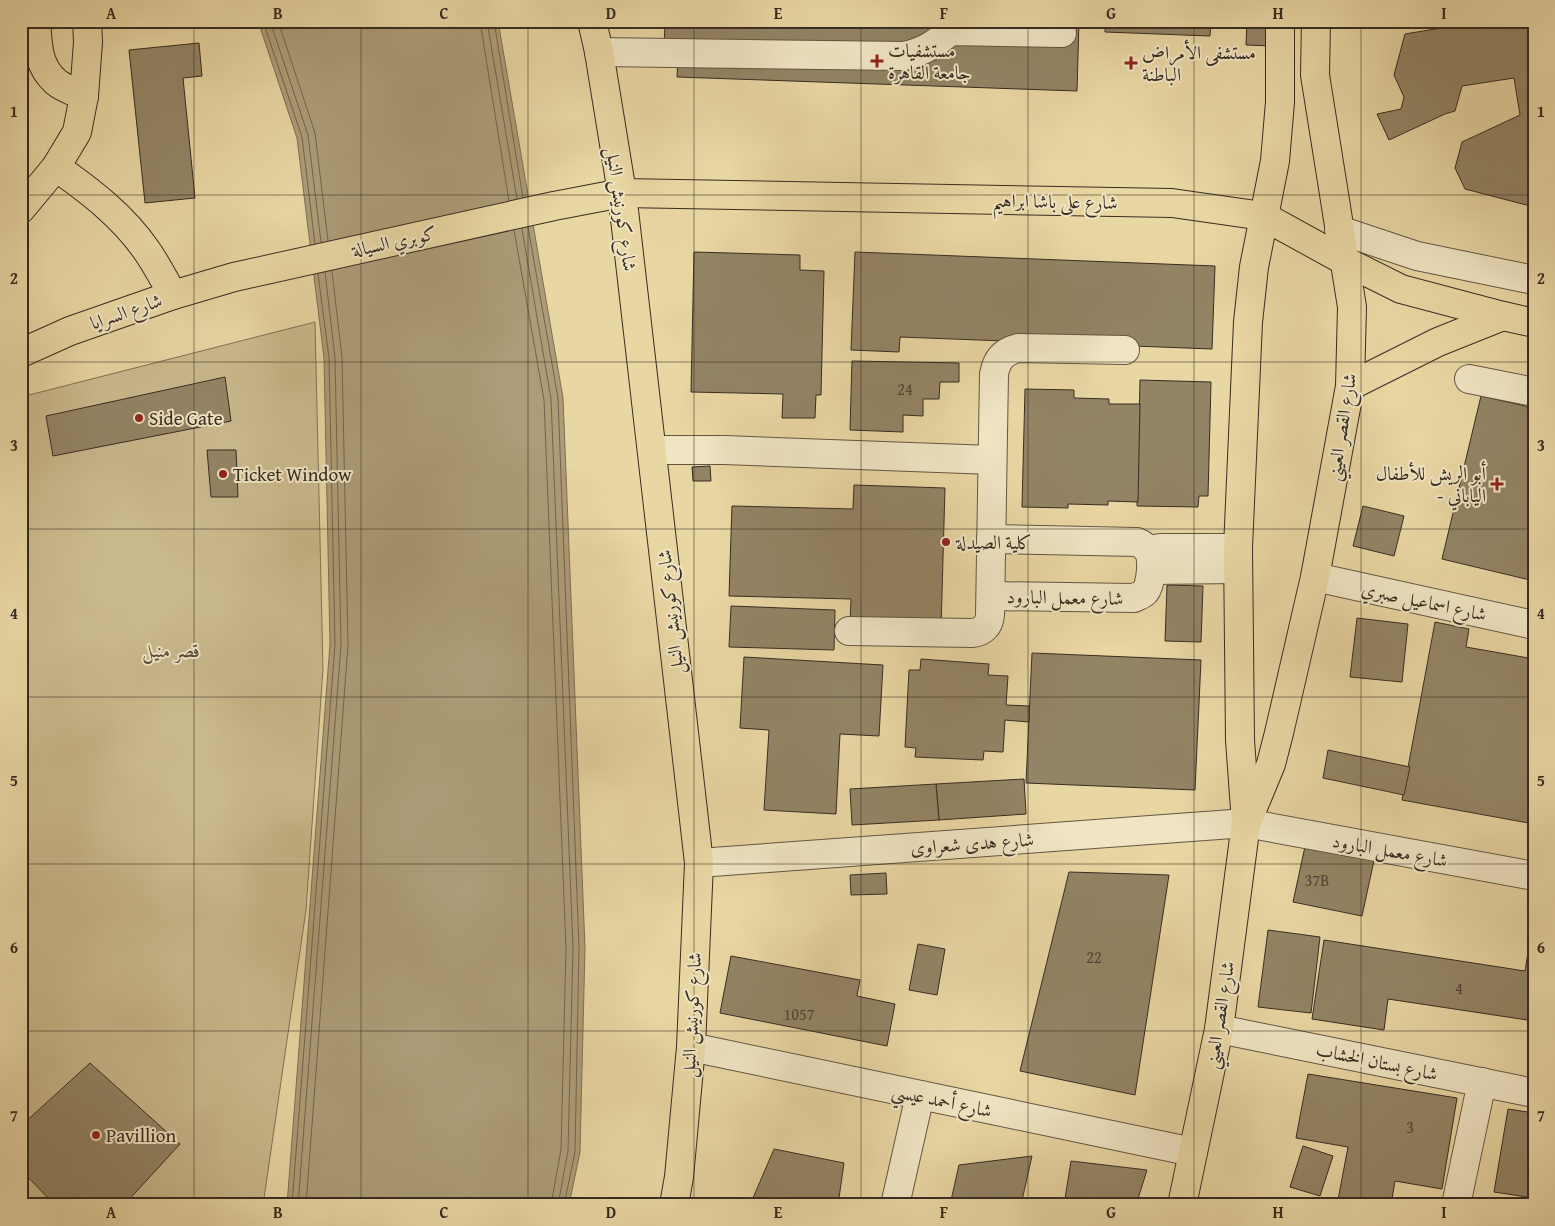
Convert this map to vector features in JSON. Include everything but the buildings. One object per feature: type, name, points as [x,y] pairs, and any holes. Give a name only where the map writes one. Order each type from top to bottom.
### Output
[{"type":"main road","points":[[36,21],[38,52],[43,67],[57,83],[84,96]]},
{"type":"main road","points":[[21,209],[56,167],[77,132],[84,96],[88,42],[87,21]]},
{"type":"main road","name":"شارع كورنيش النيل","points":[[592,21],[622,194],[699,863],[691,1047],[679,1178],[674,1205]]},
{"type":"main road","name":"شارع القصر العيني","points":[[1182,1205],[1219,1029],[1246,823],[1240,740],[1238,559],[1248,322],[1254,267],[1275,161],[1280,102],[1280,21]]},
{"type":"main road","name":"شارع القصر العيني","points":[[1246,823],[1259,794],[1275,748],[1315,577],[1350,386],[1352,307],[1315,75],[1316,21]]},
{"type":"main road","points":[[56,167],[90,191],[121,219],[147,251],[173,295]]},
{"type":"main road","name":"شارع على باشا ابراهيم","points":[[554,206],[622,194],[1172,203],[1264,216],[1345,261],[1401,288],[1534,323]]},
{"type":"main road","name":"كوبري السيالة","points":[[234,276],[554,206]]},
{"type":"main road","name":"شارع السرايا","points":[[21,353],[70,331],[234,276]]},
{"type":"main road","points":[[1350,386],[1438,342],[1503,316]]},
{"type":"street","points":[[600,60],[904,56],[930,48],[941,40],[952,26],[1062,33]]},
{"type":"street","points":[[1339,230],[1417,256],[1534,280]]},
{"type":"street","points":[[848,631],[979,632],[985,628],[989,622],[991,596],[994,374],[998,360],[1004,354],[1018,348],[1125,350]]},
{"type":"street","points":[[1469,379],[1534,392]]},
{"type":"street","points":[[652,450],[724,450],[992,460]]},
{"type":"street","points":[[991,539],[1137,542],[1145,546],[1149,560],[1238,559]]},
{"type":"street","name":"شارع معمل البارود","points":[[991,596],[1134,598],[1145,592],[1148,587],[1149,560]]},
{"type":"street","name":"شارع اسماعيل صبري","points":[[1315,577],[1534,625]]},
{"type":"street","name":"شارع هدى شعراوى","points":[[699,863],[1246,823]]},
{"type":"street","name":"شارع معمل البارود","points":[[1246,823],[1534,876]]},
{"type":"street","name":"شارع بستان الخشاب","points":[[1219,1029],[1534,1093]]},
{"type":"street","name":"شارع أحمد عيسي","points":[[691,1047],[1193,1152]]},
{"type":"street","points":[[1456,1205],[1482,1082]]},
{"type":"street","points":[[895,1205],[920,1095]]},
{"type":"green space","name":"قصر منيل","points":[[315,322],[323,669],[306,910],[263,1205],[21,1205],[21,397]]},
{"type":"water","points":[[258,21],[498,21],[563,398],[585,948],[580,1152],[569,1205],[287,1205],[330,644],[324,358],[297,138]]},
{"type":"place","name":"مستشفيات جامعة القاهرة","points":[[877,61]]},
{"type":"place","name":"مستشفى الأمراض الباطنة","points":[[1131,63]]},
{"type":"place","name":"Side Gate","points":[[139,418]]},
{"type":"place","name":"Ticket Window","points":[[223,474]]},
{"type":"place","name":"أبو الريش للأطفال - الياباني","points":[[1497,484]]},
{"type":"place","name":"كلية الصيدلة","points":[[946,542]]},
{"type":"place","name":"Pavillion","points":[[96,1135]]}]
